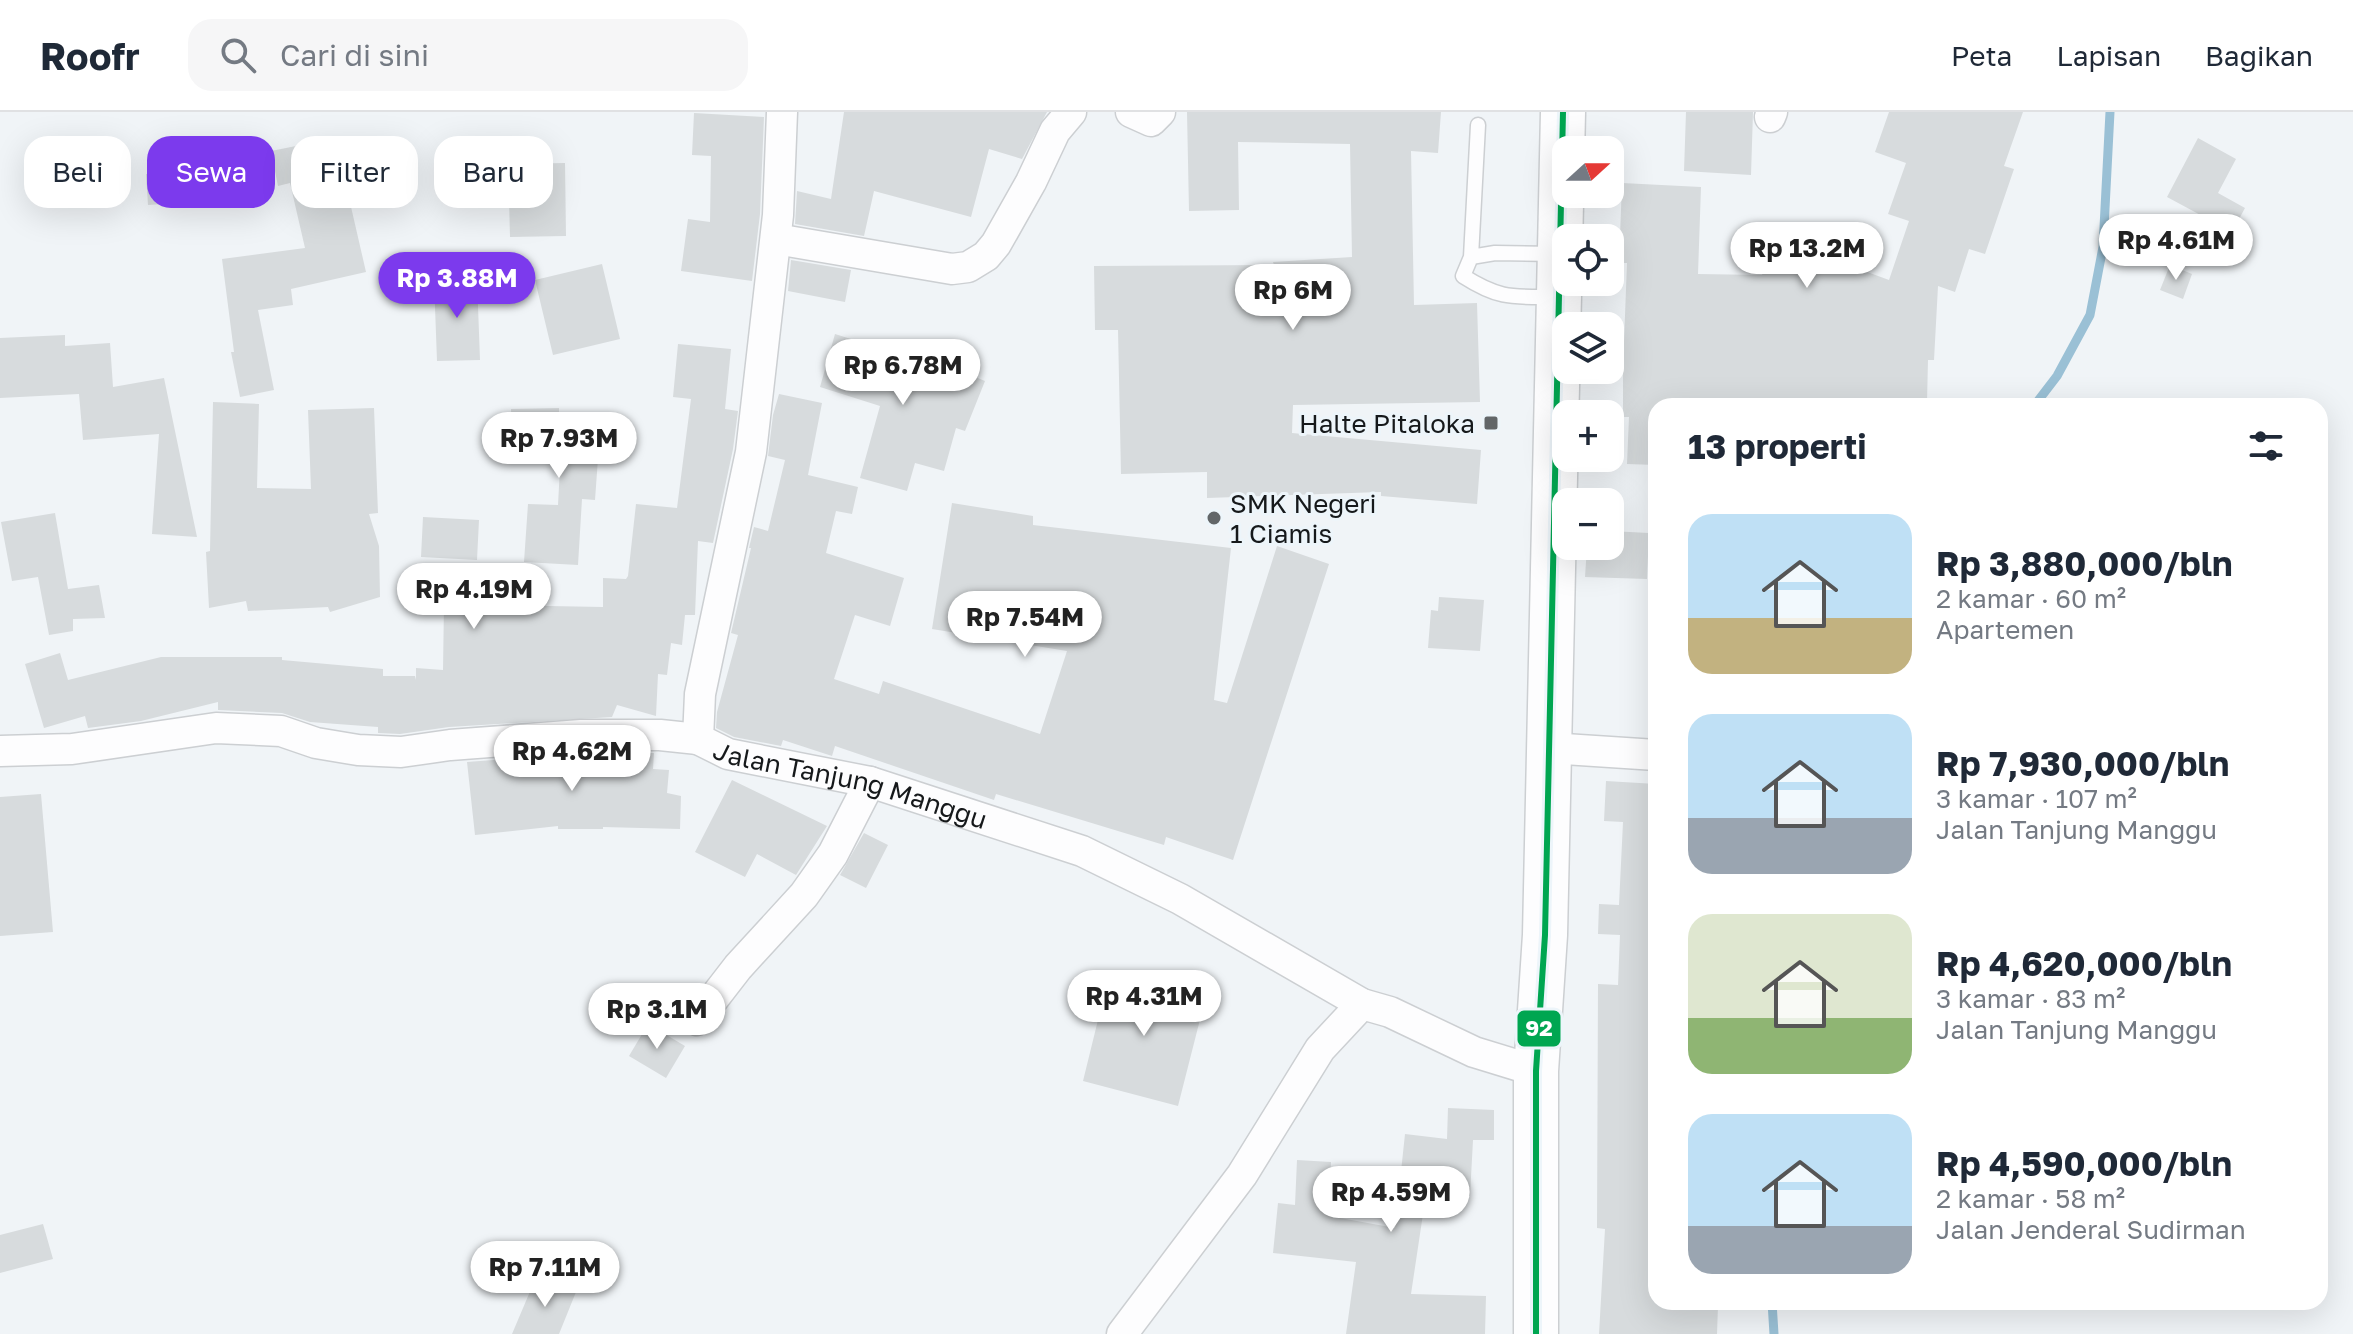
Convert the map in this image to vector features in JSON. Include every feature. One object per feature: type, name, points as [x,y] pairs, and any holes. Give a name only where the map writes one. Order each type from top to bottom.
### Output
[{"type":"highway","points":[[1560,224],[1563,112]]},
{"type":"highway","points":[[1536,1334],[1536,1071],[1545,935],[1558,297]]},
{"type":"street","name":"Jalan Tanjung Manggu","points":[[782,112],[776,239],[751,452],[706,665],[698,711],[698,739],[728,754],[870,782],[1082,851],[1180,899],[1362,1004],[1390,1012],[1474,1052],[1536,1071]]},
{"type":"street","points":[[776,239],[941,267],[968,267],[986,256],[996,244],[1055,131],[1071,112]]},
{"type":"street","points":[[1131,112],[1151,121],[1160,112]]},
{"type":"street","points":[[0,751],[72,749],[216,728],[281,731],[316,743],[358,750],[401,752],[581,735],[660,735],[698,739]]},
{"type":"street","points":[[1549,748],[1648,754]]},
{"type":"street","points":[[697,1020],[738,967],[804,895],[833,854],[870,782]]},
{"type":"street","points":[[1122,1334],[1242,1175],[1320,1049],[1362,1004]]},
{"type":"lane","points":[[1478,125],[1471,257],[1463,276],[1487,292],[1512,297],[1558,297]]},
{"type":"lane","points":[[1471,257],[1495,253],[1552,254]]},
{"type":"building","points":[[844,112],[1047,112],[1022,159],[989,149],[971,217],[874,191],[864,236],[795,224],[797,191],[831,199]]},
{"type":"building","points":[[1187,112],[1441,112],[1438,153],[1411,151],[1414,305],[1477,303],[1480,402],[1293,405],[1292,433],[1481,450],[1477,504],[1381,496],[1381,492],[1207,498],[1207,472],[1121,474],[1118,330],[1095,330],[1094,266],[1274,265],[1273,262],[1352,257],[1350,144],[1238,142],[1239,210],[1189,211]]},
{"type":"building","points":[[1686,112],[1753,112],[1751,175],[1684,171]]},
{"type":"building","points":[[1889,112],[2023,112],[2004,166],[2014,169],[1985,254],[1969,249],[1955,292],[1938,286],[1934,360],[1928,360],[1927,398],[1648,398],[1648,465],[1627,464],[1629,417],[1624,417],[1623,384],[1627,263],[1624,263],[1624,224],[1620,224],[1624,183],[1701,187],[1698,274],[1762,275],[1775,238],[1889,280],[1909,221],[1888,214],[1906,163],[1875,152]]},
{"type":"building","points":[[694,113],[764,117],[760,214],[752,281],[681,271],[688,219],[710,222],[711,156],[692,155]]},
{"type":"building","points":[[2198,138],[2236,159],[2218,193],[2245,208],[2232,232],[2167,197]]},
{"type":"building","points":[[291,147],[291,187],[290,183],[278,186],[275,150]]},
{"type":"building","points":[[553,163],[565,163],[566,236],[510,237],[509,208],[553,208]]},
{"type":"building","points":[[296,208],[351,208],[366,272],[291,289],[293,305],[258,310],[274,390],[240,397],[231,352],[234,352],[222,259],[305,248]]},
{"type":"building","points":[[791,260],[851,270],[845,302],[788,291]]},
{"type":"building","points":[[602,264],[620,339],[553,355],[535,280]]},
{"type":"building","points":[[2170,265],[2192,274],[2183,299],[2160,290]]},
{"type":"building","points":[[477,279],[480,360],[437,361],[434,280]]},
{"type":"building","points":[[835,334],[950,370],[951,367],[985,381],[965,431],[956,428],[944,471],[915,463],[907,491],[860,478],[880,406],[820,387]]},
{"type":"building","points":[[65,335],[65,346],[110,343],[113,387],[164,378],[197,537],[152,534],[159,434],[83,440],[79,394],[0,398],[0,338]]},
{"type":"building","points":[[678,344],[731,349],[725,409],[738,411],[713,543],[698,541],[695,615],[685,615],[682,645],[671,643],[667,675],[658,674],[656,716],[617,705],[612,717],[449,727],[400,734],[378,733],[378,727],[310,722],[282,713],[218,710],[218,702],[141,721],[88,728],[85,716],[44,728],[25,664],[60,653],[68,680],[161,657],[282,657],[282,660],[383,669],[383,676],[415,676],[416,680],[416,668],[443,670],[444,604],[603,607],[603,578],[626,579],[628,576],[636,504],[677,508],[691,399],[673,397]]},
{"type":"building","points":[[779,394],[822,403],[808,475],[858,487],[852,514],[836,511],[826,553],[904,578],[890,626],[855,615],[834,679],[879,694],[883,681],[1040,734],[1067,651],[932,629],[952,503],[1033,516],[1033,525],[1231,548],[1214,700],[1227,703],[1277,546],[1329,564],[1233,860],[1166,837],[1164,845],[996,794],[994,800],[835,746],[832,756],[783,740],[781,746],[734,737],[716,728],[717,712],[738,635],[731,633],[754,527],[768,531],[785,460],[768,456]]},
{"type":"building","points":[[213,402],[259,404],[257,488],[311,489],[308,410],[374,408],[378,513],[369,514],[379,546],[380,597],[330,612],[328,607],[248,611],[246,601],[209,608],[206,552],[210,551]]},
{"type":"building","points":[[559,408],[559,414],[601,417],[595,500],[582,499],[578,565],[524,562],[528,504],[558,505],[561,449],[512,450],[511,409]]},
{"type":"building","points":[[55,513],[68,589],[99,585],[105,618],[73,619],[73,631],[49,635],[38,577],[12,581],[1,522]]},
{"type":"building","points":[[423,517],[479,520],[477,560],[421,557]]},
{"type":"building","points":[[1624,532],[1648,533],[1647,579],[1585,577],[1586,560],[1624,560]]},
{"type":"building","points":[[1439,597],[1484,600],[1480,651],[1428,648],[1431,610],[1438,611]]},
{"type":"building","points":[[582,753],[654,753],[653,769],[669,770],[667,793],[681,796],[680,829],[558,829],[558,826],[475,835],[467,762]]},
{"type":"building","points":[[732,780],[827,826],[796,875],[757,854],[745,877],[695,852]]},
{"type":"building","points":[[1606,781],[1648,784],[1648,1310],[1718,1310],[1717,1334],[1599,1334],[1605,1229],[1597,1228],[1598,984],[1618,985],[1620,935],[1598,934],[1599,904],[1619,905],[1623,822],[1604,821]]},
{"type":"building","points":[[41,794],[53,932],[0,936],[0,797]]},
{"type":"building","points":[[864,833],[888,845],[866,888],[840,875]]},
{"type":"building","points":[[1110,971],[1206,996],[1178,1106],[1083,1081]]},
{"type":"building","points":[[648,1024],[685,1046],[666,1078],[629,1056]]},
{"type":"building","points":[[1448,1108],[1494,1110],[1494,1140],[1473,1140],[1470,1196],[1426,1194],[1411,1294],[1486,1296],[1485,1334],[1346,1334],[1356,1262],[1273,1253],[1278,1203],[1295,1205],[1297,1160],[1331,1162],[1329,1199],[1336,1200],[1335,1217],[1395,1228],[1405,1134],[1447,1139]]},
{"type":"building","points":[[43,1224],[53,1259],[0,1273],[0,1235]]},
{"type":"building","points":[[537,1275],[576,1292],[559,1334],[512,1334]]},
{"type":"waterway","points":[[2040,398],[2057,376],[2090,315],[2103,247],[2110,112]]},
{"type":"waterway","points":[[1772,1310],[1774,1334]]},
{"type":"transit line","name":"92","points":[[1536,1334],[1536,1071],[1545,935],[1563,112]]},
{"type":"place","name":"Halte Pitaloka","points":[[1491,423]]},
{"type":"place","name":"SMK Negeri 1 Ciamis","points":[[1214,518]]}]
